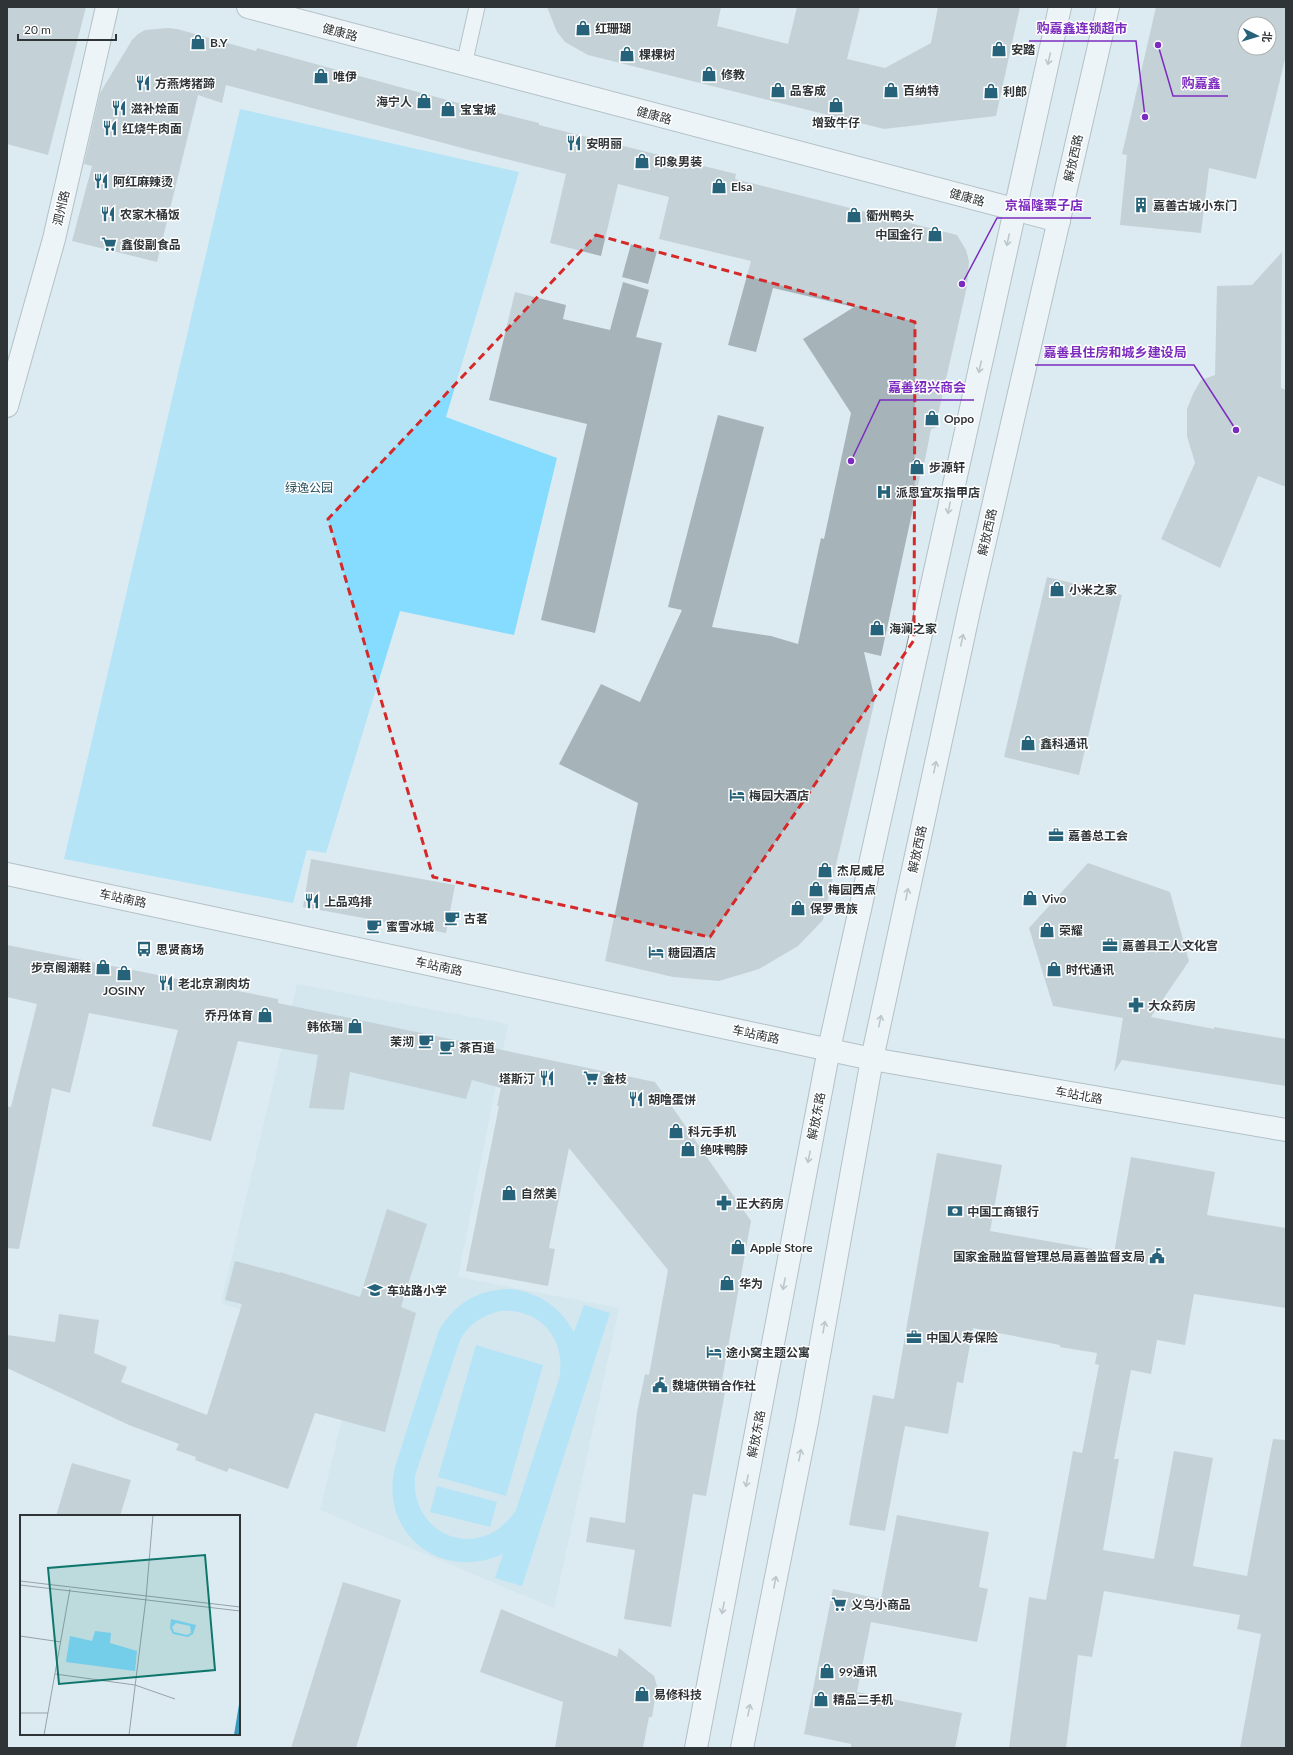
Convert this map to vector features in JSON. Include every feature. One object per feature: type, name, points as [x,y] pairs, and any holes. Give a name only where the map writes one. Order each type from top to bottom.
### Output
[{"type":"main road","name":"泗州路","points":[[7,406],[54,239],[107,7]]},
{"type":"main road","name":"健康路","points":[[248,7],[1059,221]]},
{"type":"main road","points":[[829,1049],[1060,7]]},
{"type":"main road","name":"解放西路","points":[[872,1059],[970,606],[1108,7]]},
{"type":"main road","name":"车站南路","points":[[7,874],[872,1059]]},
{"type":"main road","name":"解放东路","points":[[696,1748],[829,1049]]},
{"type":"main road","points":[[742,1748],[807,1422],[872,1059]]},
{"type":"main road","name":"车站北路","points":[[872,1059],[1286,1130]]},
{"type":"lane","points":[[464,65],[477,7]]},
{"type":"highlighted area","points":[[596,235],[915,322],[914,640],[710,937],[433,877],[328,519]]},
{"type":"shaded area","name":"车站路小学","points":[[297,984],[508,1024],[458,1277],[619,1308],[554,1608],[320,1510],[359,1349],[221,1303]]},
{"type":"green space","name":"绿逸公园","points":[[240,109],[519,172],[446,417],[557,458],[514,635],[400,611],[326,853],[307,850],[293,903],[64,859]]},
{"type":"green space","points":[[511,1289],[540,1298],[556,1308],[574,1332],[584,1305],[610,1313],[522,1586],[495,1578],[503,1554],[480,1561],[458,1562],[437,1556],[420,1546],[406,1531],[396,1513],[393,1491],[395,1467],[439,1330],[453,1312],[469,1299],[488,1292]],"holes":[[[500,1311],[515,1311],[528,1315],[539,1321],[548,1329],[555,1340],[559,1352],[559,1379],[516,1510],[502,1526],[485,1536],[468,1539],[451,1536],[436,1528],[424,1515],[417,1497],[415,1476],[460,1340],[468,1329],[482,1318]]]},
{"type":"green space","points":[[476,1345],[543,1365],[506,1496],[438,1477]]},
{"type":"green space","points":[[437,1486],[497,1502],[490,1527],[430,1512]]},
{"type":"building","points":[[7,7],[86,7],[48,155],[7,144]]},
{"type":"building","points":[[547,7],[721,7],[717,26],[788,44],[797,7],[860,7],[847,59],[885,68],[931,43],[938,7],[1020,7],[996,116],[884,129],[588,55],[565,42],[557,32]]},
{"type":"building","points":[[1156,7],[1286,7],[1286,55],[1256,179],[1209,168],[1201,233],[1120,225],[1127,155],[1122,154]]},
{"type":"building","points":[[168,28],[177,29],[256,51],[257,48],[462,104],[539,123],[539,125],[736,174],[735,179],[957,235],[966,250],[969,261],[967,286],[935,428],[931,429],[922,475],[920,476],[881,656],[864,652],[875,700],[823,920],[798,946],[759,969],[719,981],[673,977],[605,961],[638,803],[559,764],[601,684],[640,702],[682,610],[668,607],[718,415],[764,427],[712,627],[771,636],[798,644],[821,538],[824,539],[851,413],[803,339],[854,307],[773,288],[756,352],[728,345],[751,261],[659,239],[669,197],[618,184],[601,256],[550,243],[566,174],[226,85],[222,103],[198,95],[157,262],[72,241],[92,166],[84,164],[100,93],[132,40],[138,34],[145,30]]},
{"type":"building","points":[[631,244],[657,251],[648,284],[622,277]]},
{"type":"building","points":[[1282,252],[1281,388],[1286,390],[1286,487],[1258,476],[1220,568],[1161,539],[1195,463],[1187,436],[1187,409],[1201,380],[1215,375],[1217,286],[1252,285]]},
{"type":"building","points":[[623,282],[649,290],[636,337],[662,343],[595,633],[541,620],[587,424],[489,400],[515,292],[566,305],[563,319],[610,330]]},
{"type":"building","points":[[1047,577],[1122,595],[1079,775],[1004,757]]},
{"type":"building","points":[[311,859],[455,885],[446,933],[303,907]]},
{"type":"building","name":"嘉善县工人文化宫","points":[[1088,863],[1170,892],[1189,961],[1151,1017],[1214,1029],[1214,1027],[1286,1039],[1286,1086],[1122,1060],[1114,1072],[1123,1018],[1053,1006],[1029,928]]},
{"type":"building","points":[[7,945],[278,999],[278,1003],[655,1082],[751,1221],[722,1380],[727,1381],[706,1496],[693,1494],[671,1627],[624,1619],[635,1550],[586,1542],[590,1517],[625,1523],[637,1412],[645,1374],[649,1375],[668,1270],[569,1148],[549,1248],[555,1249],[548,1286],[466,1271],[499,1106],[497,1106],[501,1088],[472,1080],[466,1099],[350,1072],[344,1110],[309,1108],[318,1055],[238,1041],[211,1141],[152,1126],[178,1030],[89,1013],[70,1093],[52,1088],[19,1249],[7,1248],[7,1106],[11,1107],[37,1004],[7,997]]},
{"type":"building","points":[[937,1153],[1002,1165],[990,1231],[1114,1253],[1131,1157],[1215,1172],[1207,1215],[1286,1228],[1286,1308],[1194,1294],[1185,1345],[1157,1340],[1151,1374],[1131,1370],[1114,1459],[1119,1459],[1103,1550],[1154,1559],[1174,1451],[1213,1458],[1193,1566],[1247,1576],[1273,1439],[1286,1440],[1286,1748],[1240,1748],[1261,1634],[1237,1629],[1240,1615],[1104,1591],[1092,1657],[1078,1655],[1066,1748],[1009,1748],[1029,1597],[1046,1600],[1073,1451],[1082,1453],[1099,1365],[1095,1364],[1097,1353],[1060,1347],[1060,1345],[973,1328],[963,1383],[957,1382],[948,1434],[905,1426],[885,1531],[849,1525],[873,1395],[894,1399]]},
{"type":"building","points":[[387,1209],[427,1224],[401,1307],[416,1313],[385,1432],[315,1413],[288,1489],[229,1468],[227,1472],[195,1460],[196,1457],[176,1450],[179,1444],[129,1425],[7,1368],[7,1335],[55,1342],[59,1314],[99,1320],[94,1353],[127,1367],[121,1382],[207,1415],[242,1304],[225,1300],[235,1261],[280,1272],[360,1297]]},
{"type":"building","points":[[72,1463],[131,1480],[120,1515],[56,1515]]},
{"type":"building","points":[[897,1515],[989,1532],[979,1587],[988,1589],[977,1642],[871,1622],[857,1692],[962,1713],[955,1748],[851,1748],[851,1744],[804,1734],[833,1589],[881,1599]]},
{"type":"building","points":[[343,1582],[401,1600],[356,1748],[291,1748]]},
{"type":"building","points":[[501,1609],[617,1657],[619,1648],[654,1676],[657,1686],[652,1717],[649,1717],[643,1748],[555,1748],[563,1702],[480,1672]]},
{"type":"place","name":"红珊瑚","points":[[583,28]]},
{"type":"place","name":"B.Y","points":[[198,42]]},
{"type":"place","name":"购嘉鑫","points":[[1158,45]]},
{"type":"place","name":"安踏","points":[[999,49]]},
{"type":"place","name":"棵棵树","points":[[627,54]]},
{"type":"place","name":"修教","points":[[709,74]]},
{"type":"place","name":"唯伊","points":[[321,76]]},
{"type":"place","name":"方燕烤猪蹄","points":[[143,83]]},
{"type":"place","name":"品客成","points":[[778,90]]},
{"type":"place","name":"百纳特","points":[[891,90]]},
{"type":"place","name":"利郎","points":[[991,91]]},
{"type":"place","name":"海宁人","points":[[424,101]]},
{"type":"place","name":"增致牛仔","points":[[836,105]]},
{"type":"place","name":"滋补烩面","points":[[119,108]]},
{"type":"place","name":"宝宝城","points":[[448,109]]},
{"type":"place","name":"购嘉鑫连锁超市","points":[[1145,117]]},
{"type":"place","name":"红烧牛肉面","points":[[110,128]]},
{"type":"place","name":"安明丽","points":[[574,143]]},
{"type":"place","name":"印象男装","points":[[642,161]]},
{"type":"place","name":"阿红麻辣烫","points":[[101,181]]},
{"type":"place","name":"Elsa","points":[[719,186]]},
{"type":"place","name":"嘉善古城小东门","points":[[1141,205]]},
{"type":"place","name":"农家木桶饭","points":[[108,214]]},
{"type":"place","name":"衢州鸭头","points":[[854,215]]},
{"type":"place","name":"中国金行","points":[[935,234]]},
{"type":"place","name":"鑫俊副食品","points":[[109,244]]},
{"type":"place","name":"京福隆栗子店","points":[[962,284]]},
{"type":"place","name":"Oppo","points":[[932,418]]},
{"type":"place","name":"嘉善县住房和城乡建设局","points":[[1236,430]]},
{"type":"place","name":"嘉善绍兴商会","points":[[851,461]]},
{"type":"place","name":"步源轩","points":[[917,467]]},
{"type":"place","name":"派恩宜灰指甲店","points":[[884,492]]},
{"type":"place","name":"小米之家","points":[[1057,589]]},
{"type":"place","name":"海澜之家","points":[[877,628]]},
{"type":"place","name":"鑫科通讯","points":[[1028,743]]},
{"type":"place","name":"梅园大酒店","points":[[737,795]]},
{"type":"place","name":"嘉善总工会","points":[[1056,835]]},
{"type":"place","name":"杰尼威尼","points":[[825,870]]},
{"type":"place","name":"梅园西点","points":[[816,889]]},
{"type":"place","name":"Vivo","points":[[1030,898]]},
{"type":"place","name":"上品鸡排","points":[[312,901]]},
{"type":"place","name":"保罗贵族","points":[[798,908]]},
{"type":"place","name":"古茗","points":[[452,918]]},
{"type":"place","name":"蜜雪冰城","points":[[374,926]]},
{"type":"place","name":"荣耀","points":[[1047,930]]},
{"type":"place","name":"嘉善县工人文化宫","points":[[1110,945]]},
{"type":"place","name":"思贤商场","points":[[144,949]]},
{"type":"place","name":"糖园酒店","points":[[656,952]]},
{"type":"place","name":"步京阁潮鞋","points":[[103,967]]},
{"type":"place","name":"时代通讯","points":[[1054,969]]},
{"type":"place","name":"JOSINY","points":[[124,973]]},
{"type":"place","name":"老北京涮肉坊","points":[[166,983]]},
{"type":"place","name":"大众药房","points":[[1136,1005]]},
{"type":"place","name":"乔丹体育","points":[[265,1015]]},
{"type":"place","name":"韩依瑞","points":[[355,1026]]},
{"type":"place","name":"茉沏","points":[[426,1041]]},
{"type":"place","name":"茶百道","points":[[447,1047]]},
{"type":"place","name":"塔斯汀","points":[[547,1078]]},
{"type":"place","name":"金枝","points":[[591,1078]]},
{"type":"place","name":"胡噜蛋饼","points":[[636,1099]]},
{"type":"place","name":"科元手机","points":[[676,1131]]},
{"type":"place","name":"绝味鸭脖","points":[[688,1149]]},
{"type":"place","name":"自然美","points":[[509,1193]]},
{"type":"place","name":"正大药房","points":[[724,1203]]},
{"type":"place","name":"中国工商银行","points":[[955,1211]]},
{"type":"place","name":"Apple Store","points":[[738,1247]]},
{"type":"place","name":"国家金融监督管理总局嘉善监督支局","points":[[1157,1256]]},
{"type":"place","name":"华为","points":[[727,1283]]},
{"type":"place","name":"车站路小学","points":[[375,1290]]},
{"type":"place","name":"中国人寿保险","points":[[914,1337]]},
{"type":"place","name":"途小窝主题公寓","points":[[714,1352]]},
{"type":"place","name":"魏塘供销合作社","points":[[660,1385]]},
{"type":"place","name":"义乌小商品","points":[[839,1604]]},
{"type":"place","name":"99通讯","points":[[827,1671]]},
{"type":"place","name":"易修科技","points":[[642,1694]]},
{"type":"place","name":"精品二手机","points":[[821,1699]]}]
